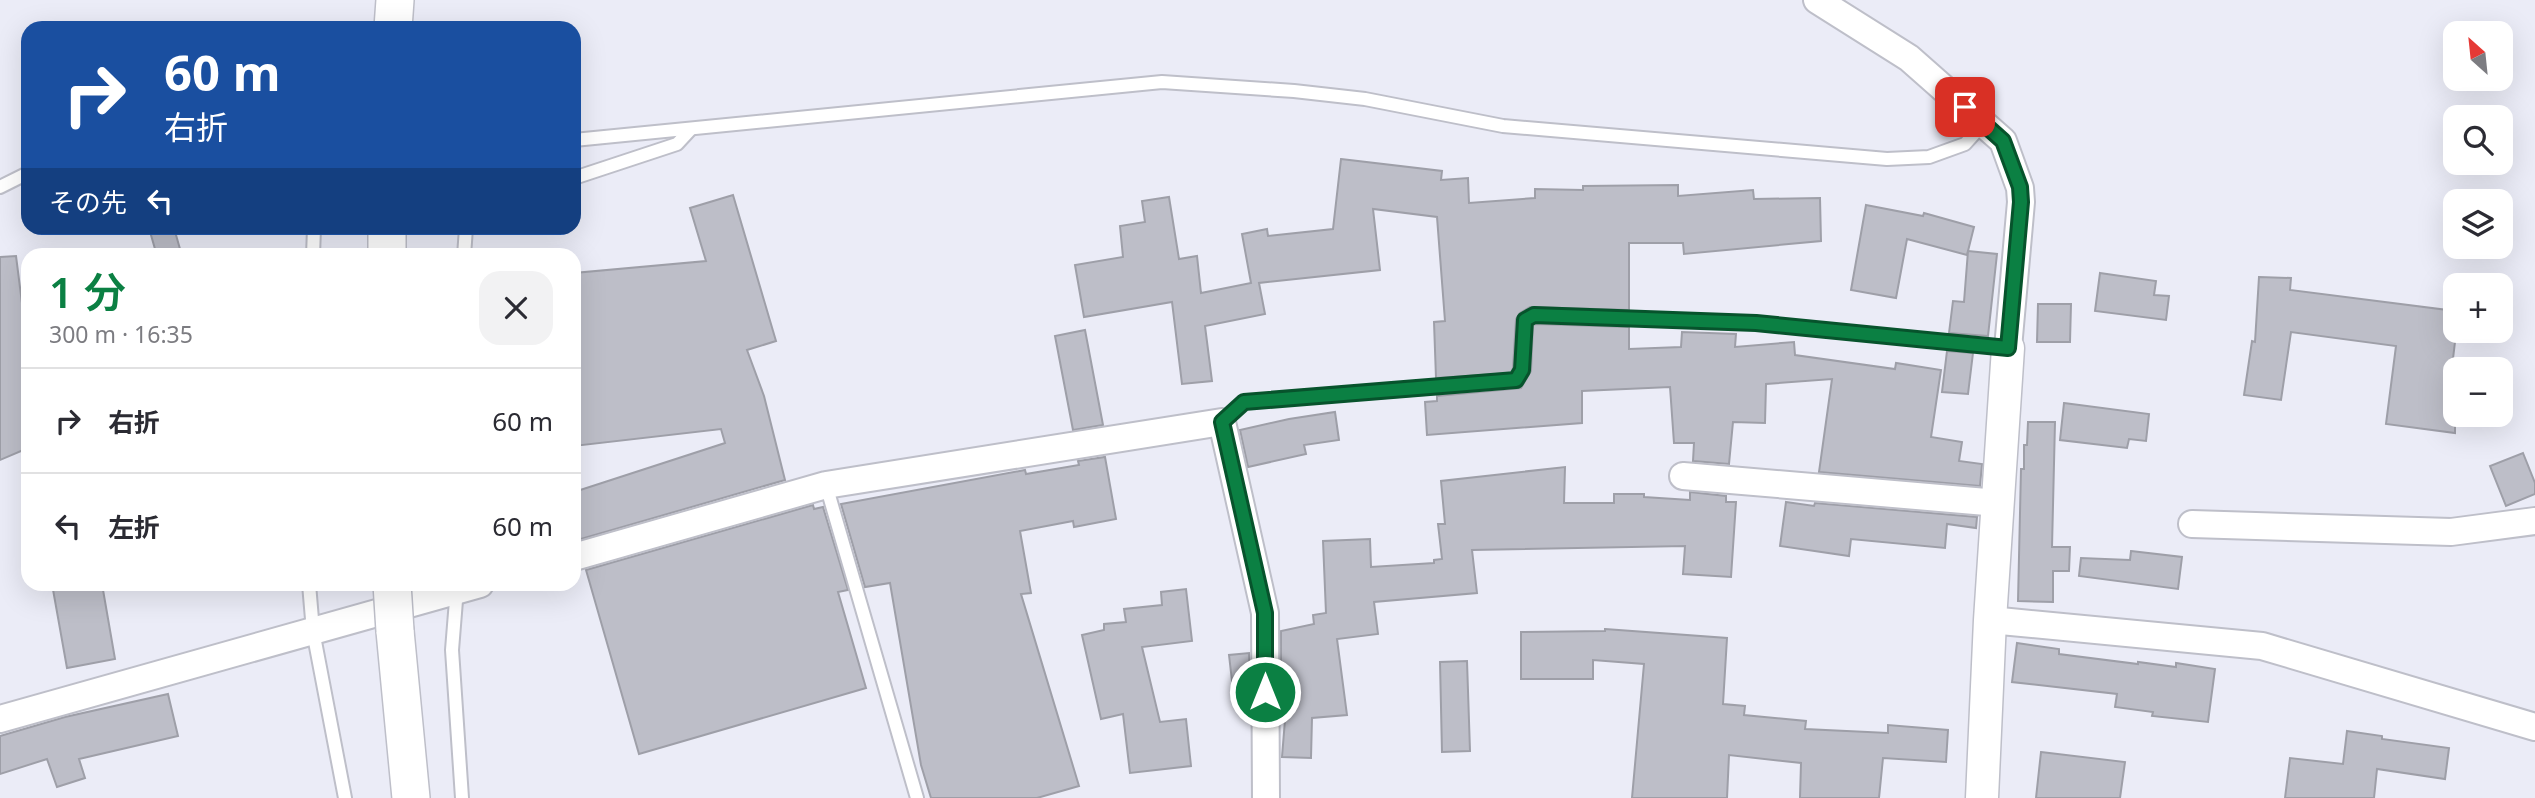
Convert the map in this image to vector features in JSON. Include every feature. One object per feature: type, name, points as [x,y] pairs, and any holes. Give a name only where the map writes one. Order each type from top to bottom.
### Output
[{"type":"main road","points":[[394,21],[396,0]]},
{"type":"main road","points":[[392,591],[411,798]]},
{"type":"street","points":[[1817,0],[1909,58],[1984,123],[2003,141],[2020,187],[1990,620],[1982,798]]},
{"type":"street","points":[[581,555],[826,485],[1222,422],[1265,613],[1266,798]]},
{"type":"street","points":[[1683,476],[1998,503]]},
{"type":"street","points":[[2192,524],[2451,532],[2535,521]]},
{"type":"street","points":[[0,719],[451,591]]},
{"type":"street","points":[[1990,620],[2262,646],[2535,727]]},
{"type":"lane","points":[[581,139],[1162,82],[1365,99],[1503,126],[1887,159],[1930,157],[1965,144],[1984,123]]},
{"type":"lane","points":[[581,176],[677,145],[690,130]]},
{"type":"lane","points":[[0,187],[21,176]]},
{"type":"lane","points":[[1222,422],[1244,402],[1516,380],[1522,370],[1525,320],[1534,315],[1756,323],[2008,348]]},
{"type":"lane","points":[[826,485],[917,798]]},
{"type":"lane","points":[[310,591],[313,631],[345,798]]},
{"type":"lane","points":[[462,798],[452,650],[464,591]]},
{"type":"building","points":[[1341,159],[1442,171],[1441,180],[1468,178],[1469,203],[1535,198],[1535,189],[1583,190],[1583,186],[1678,185],[1678,196],[1753,190],[1754,199],[1820,198],[1821,241],[1684,254],[1683,243],[1629,243],[1629,310],[1530,307],[1516,319],[1511,373],[1436,378],[1434,322],[1445,321],[1437,217],[1373,209],[1380,270],[1259,283],[1265,314],[1205,326],[1212,381],[1182,384],[1172,302],[1084,317],[1075,265],[1123,257],[1120,226],[1145,222],[1142,201],[1169,197],[1179,259],[1197,256],[1201,293],[1251,283],[1242,234],[1267,229],[1268,236],[1333,229]]},
{"type":"building","points":[[733,195],[776,341],[747,350],[764,396],[785,480],[581,539],[581,490],[725,443],[721,429],[581,445],[581,272],[706,261],[690,208]]},
{"type":"building","points":[[1866,205],[1923,216],[1924,213],[1974,227],[1967,255],[1907,239],[1896,298],[1851,290]]},
{"type":"building","points":[[151,235],[176,235],[180,248],[155,248]]},
{"type":"building","points":[[1968,251],[1997,254],[1988,336],[1949,333],[1953,301],[1964,302]]},
{"type":"building","points":[[16,256],[21,295],[21,451],[0,460],[0,257]]},
{"type":"building","points":[[2100,273],[2156,281],[2154,295],[2169,296],[2166,320],[2095,311]]},
{"type":"building","points":[[2259,277],[2291,278],[2290,290],[2443,309],[2443,343],[2455,343],[2453,357],[2443,357],[2443,427],[2455,427],[2455,433],[2386,424],[2396,346],[2291,332],[2281,400],[2244,395],[2252,341],[2255,342]]},
{"type":"building","points":[[2038,304],[2071,304],[2070,342],[2037,342]]},
{"type":"building","points":[[1533,325],[1629,327],[1629,349],[1681,347],[1682,332],[1736,334],[1735,347],[1794,342],[1795,355],[1895,369],[1896,363],[1941,370],[1931,437],[1962,442],[1959,461],[1982,464],[1980,486],[1819,472],[1832,379],[1766,384],[1765,423],[1733,422],[1729,464],[1693,461],[1694,443],[1674,443],[1670,387],[1582,391],[1582,423],[1427,435],[1425,402],[1437,401],[1437,396],[1521,388],[1531,371]]},
{"type":"building","points":[[1085,330],[1103,425],[1073,430],[1055,336]]},
{"type":"building","points":[[1947,351],[1973,353],[1968,394],[1942,392]]},
{"type":"building","points":[[2064,403],[2149,414],[2146,441],[2129,439],[2127,448],[2060,440]]},
{"type":"building","points":[[1335,412],[1339,440],[1304,445],[1306,454],[1248,467],[1240,430]]},
{"type":"building","points":[[2028,422],[2055,422],[2052,547],[2070,547],[2069,571],[2053,571],[2053,602],[2018,601],[2021,469],[2024,469]]},
{"type":"building","points":[[2523,453],[2535,483],[2535,494],[2506,506],[2490,466]]},
{"type":"building","points":[[1105,457],[1116,519],[1074,527],[1073,521],[1020,531],[1031,593],[1021,594],[1079,786],[1037,798],[931,798],[921,765],[890,583],[865,587],[841,504],[1025,470],[1026,474],[1079,465],[1078,461]]},
{"type":"building","points":[[1565,467],[1564,503],[1614,503],[1614,494],[1644,494],[1644,497],[1690,500],[1690,492],[1726,496],[1726,502],[1736,502],[1731,577],[1683,574],[1685,546],[1472,550],[1477,593],[1374,602],[1378,634],[1337,639],[1347,715],[1312,718],[1311,758],[1282,757],[1285,720],[1281,631],[1314,624],[1313,615],[1326,613],[1323,541],[1370,539],[1371,567],[1434,563],[1434,560],[1442,559],[1438,524],[1445,524],[1441,481]]},
{"type":"building","points":[[1786,502],[1977,517],[1976,528],[1947,524],[1945,548],[1851,539],[1849,556],[1780,546]]},
{"type":"building","points":[[813,505],[814,509],[823,507],[848,590],[838,592],[866,688],[639,754],[586,570]]},
{"type":"building","points":[[2131,551],[2182,557],[2178,589],[2079,576],[2081,558],[2130,560]]},
{"type":"building","points":[[1186,589],[1192,641],[1142,647],[1160,722],[1186,719],[1191,766],[1130,773],[1123,714],[1101,719],[1082,635],[1104,630],[1104,624],[1126,622],[1124,609],[1162,605],[1161,592]]},
{"type":"building","points":[[53,591],[103,591],[115,659],[67,668]]},
{"type":"building","points":[[1605,629],[1727,638],[1723,704],[1745,706],[1744,715],[1806,721],[1805,729],[1888,733],[1888,725],[1948,730],[1946,762],[1883,758],[1879,798],[1800,798],[1801,763],[1729,755],[1727,798],[1632,798],[1644,664],[1593,660],[1593,679],[1521,679],[1521,632]]},
{"type":"building","points":[[2017,643],[2059,649],[2059,654],[2138,664],[2176,667],[2176,663],[2215,669],[2208,722],[2152,716],[2153,712],[2115,707],[2117,694],[2012,682]]},
{"type":"building","points":[[1249,653],[1250,679],[1232,681],[1229,655]]},
{"type":"building","points":[[1467,661],[1470,751],[1442,752],[1440,662]]},
{"type":"building","points":[[168,694],[178,736],[79,759],[85,778],[57,787],[47,759],[0,774],[0,736],[65,717]]},
{"type":"building","points":[[2347,731],[2382,736],[2382,739],[2449,748],[2445,779],[2377,769],[2374,798],[2285,798],[2290,758],[2343,764]]},
{"type":"building","points":[[2041,752],[2125,762],[2120,798],[2036,798]]},
{"type":"route","points":[[1265,692],[1265,613],[1222,422],[1244,402],[1516,380],[1522,370],[1525,320],[1534,315],[1756,323],[2008,348],[2021,202],[2020,187],[2003,141],[1965,107]]}]
